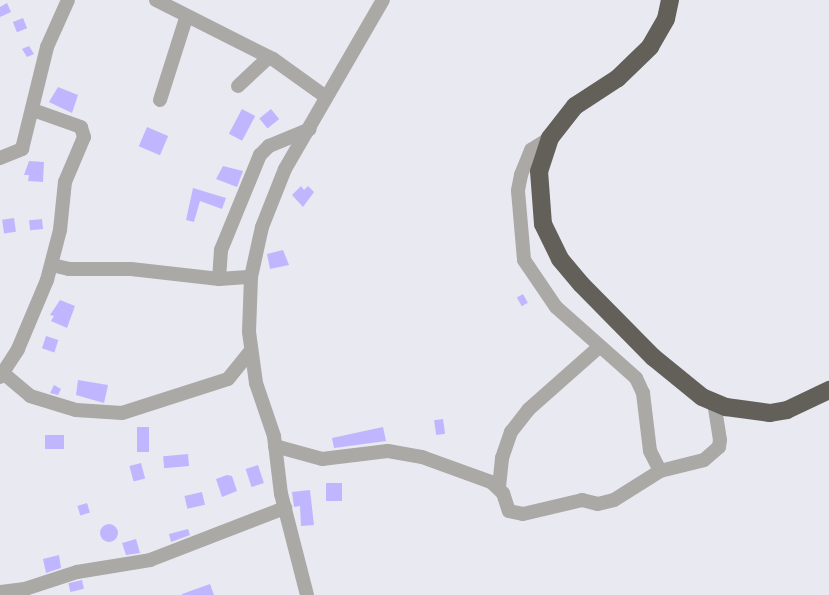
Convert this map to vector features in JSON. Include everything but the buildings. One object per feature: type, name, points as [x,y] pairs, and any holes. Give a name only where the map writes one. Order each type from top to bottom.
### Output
[{"type":"highway","points":[[670,0],[661,31],[633,65],[560,122],[550,138],[539,171],[543,224],[560,259],[653,357],[714,403],[770,413],[787,410],[829,390]]},
{"type":"street","points":[[0,158],[22,150],[47,46],[68,0]]},
{"type":"street","points":[[156,0],[186,18],[269,57],[326,97]]},
{"type":"street","points":[[307,595],[285,508],[275,446],[251,351],[251,277],[274,196],[326,97],[383,0]]},
{"type":"street","points":[[160,100],[186,18]]},
{"type":"street","points":[[238,86],[269,57]]},
{"type":"street","points":[[33,110],[84,131],[65,182],[52,265],[29,327],[3,370],[24,394],[76,410],[122,413],[228,379],[251,351]]},
{"type":"street","points":[[219,279],[222,250],[241,194],[260,154],[270,146],[310,129]]},
{"type":"street","points":[[550,138],[531,150],[521,175],[521,250],[556,307],[598,348],[636,378],[643,393],[650,450],[660,471]]},
{"type":"street","points":[[52,265],[69,269],[131,269],[219,279],[251,277]]},
{"type":"street","points":[[598,348],[529,409],[511,432],[502,459],[499,487],[509,512],[524,514],[582,500],[598,504],[614,500],[660,471],[704,460],[719,447],[719,423],[714,403]]},
{"type":"street","points":[[275,446],[322,459],[377,452],[408,453],[499,487]]},
{"type":"street","points":[[0,592],[25,590],[68,574],[150,560],[285,508]]}]
